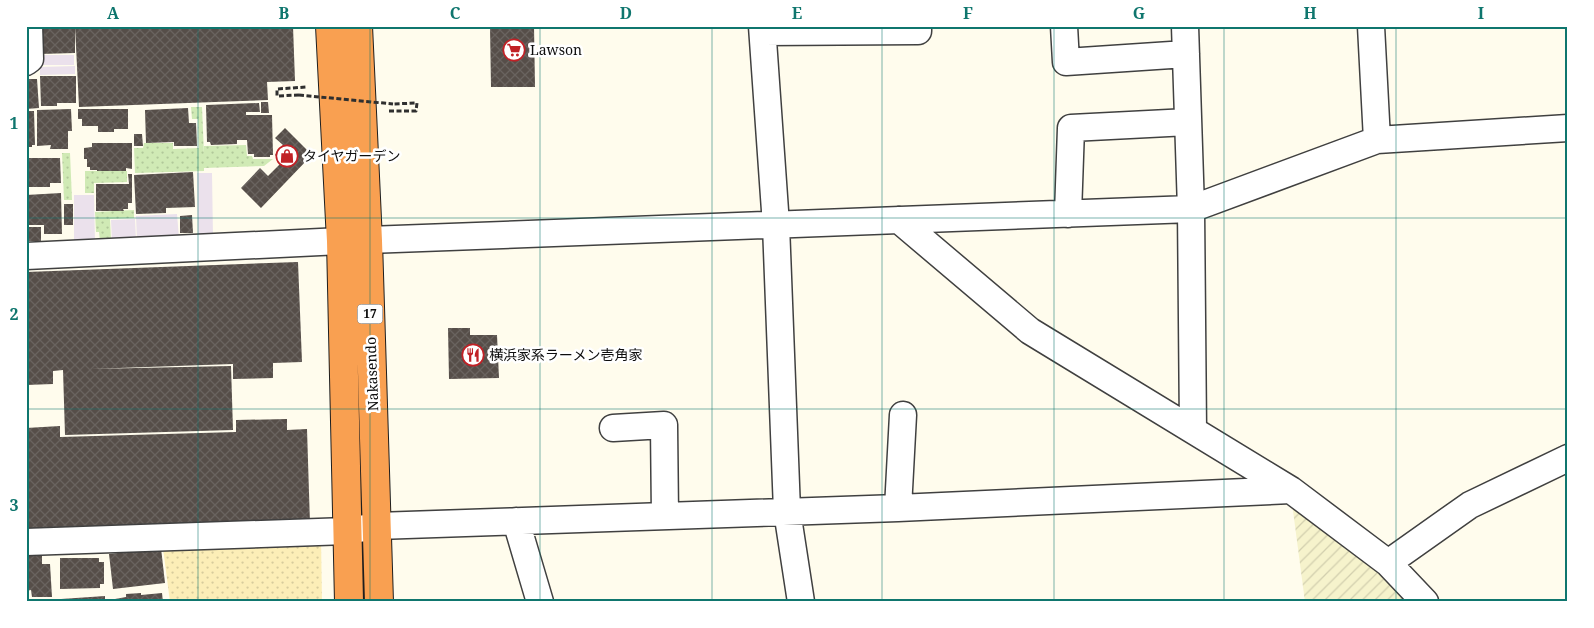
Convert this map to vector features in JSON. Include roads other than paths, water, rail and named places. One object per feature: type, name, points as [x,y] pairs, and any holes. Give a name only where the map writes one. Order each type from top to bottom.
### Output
[{"type":"highway","name":"Nakasendo","points":[[330,26],[340,241],[349,602]]},
{"type":"highway","name":"Nakasendo","points":[[358,26],[368,241],[379,602]]},
{"type":"street","points":[[26,62],[30,59],[29,26]]},
{"type":"street","points":[[801,602],[787,511],[776,225],[763,29],[918,31],[918,26]]},
{"type":"street","points":[[1064,26],[1066,62],[1186,54]]},
{"type":"street","points":[[1185,26],[1191,209],[1193,430]]},
{"type":"street","points":[[1371,26],[1377,140]]},
{"type":"street","points":[[1068,214],[1071,128],[1188,122]]},
{"type":"street","points":[[26,256],[340,241],[1191,209],[1377,140],[1568,128]]},
{"type":"street","points":[[899,220],[1030,331],[1291,490],[1388,563],[1425,602]]},
{"type":"street","points":[[898,508],[903,415]]},
{"type":"street","points":[[613,428],[664,424],[666,516]]},
{"type":"street","points":[[1388,563],[1470,505],[1568,458]]},
{"type":"street","points":[[26,542],[347,531],[377,526],[898,508],[1291,490]]},
{"type":"street","points":[[516,522],[540,602]]},
{"type":"place","name":"Lawson","points":[[514,50]]},
{"type":"place","name":"タイヤガーデン","points":[[287,156]]},
{"type":"place","name":"横浜家系ラーメン壱角家","points":[[473,355]]}]
